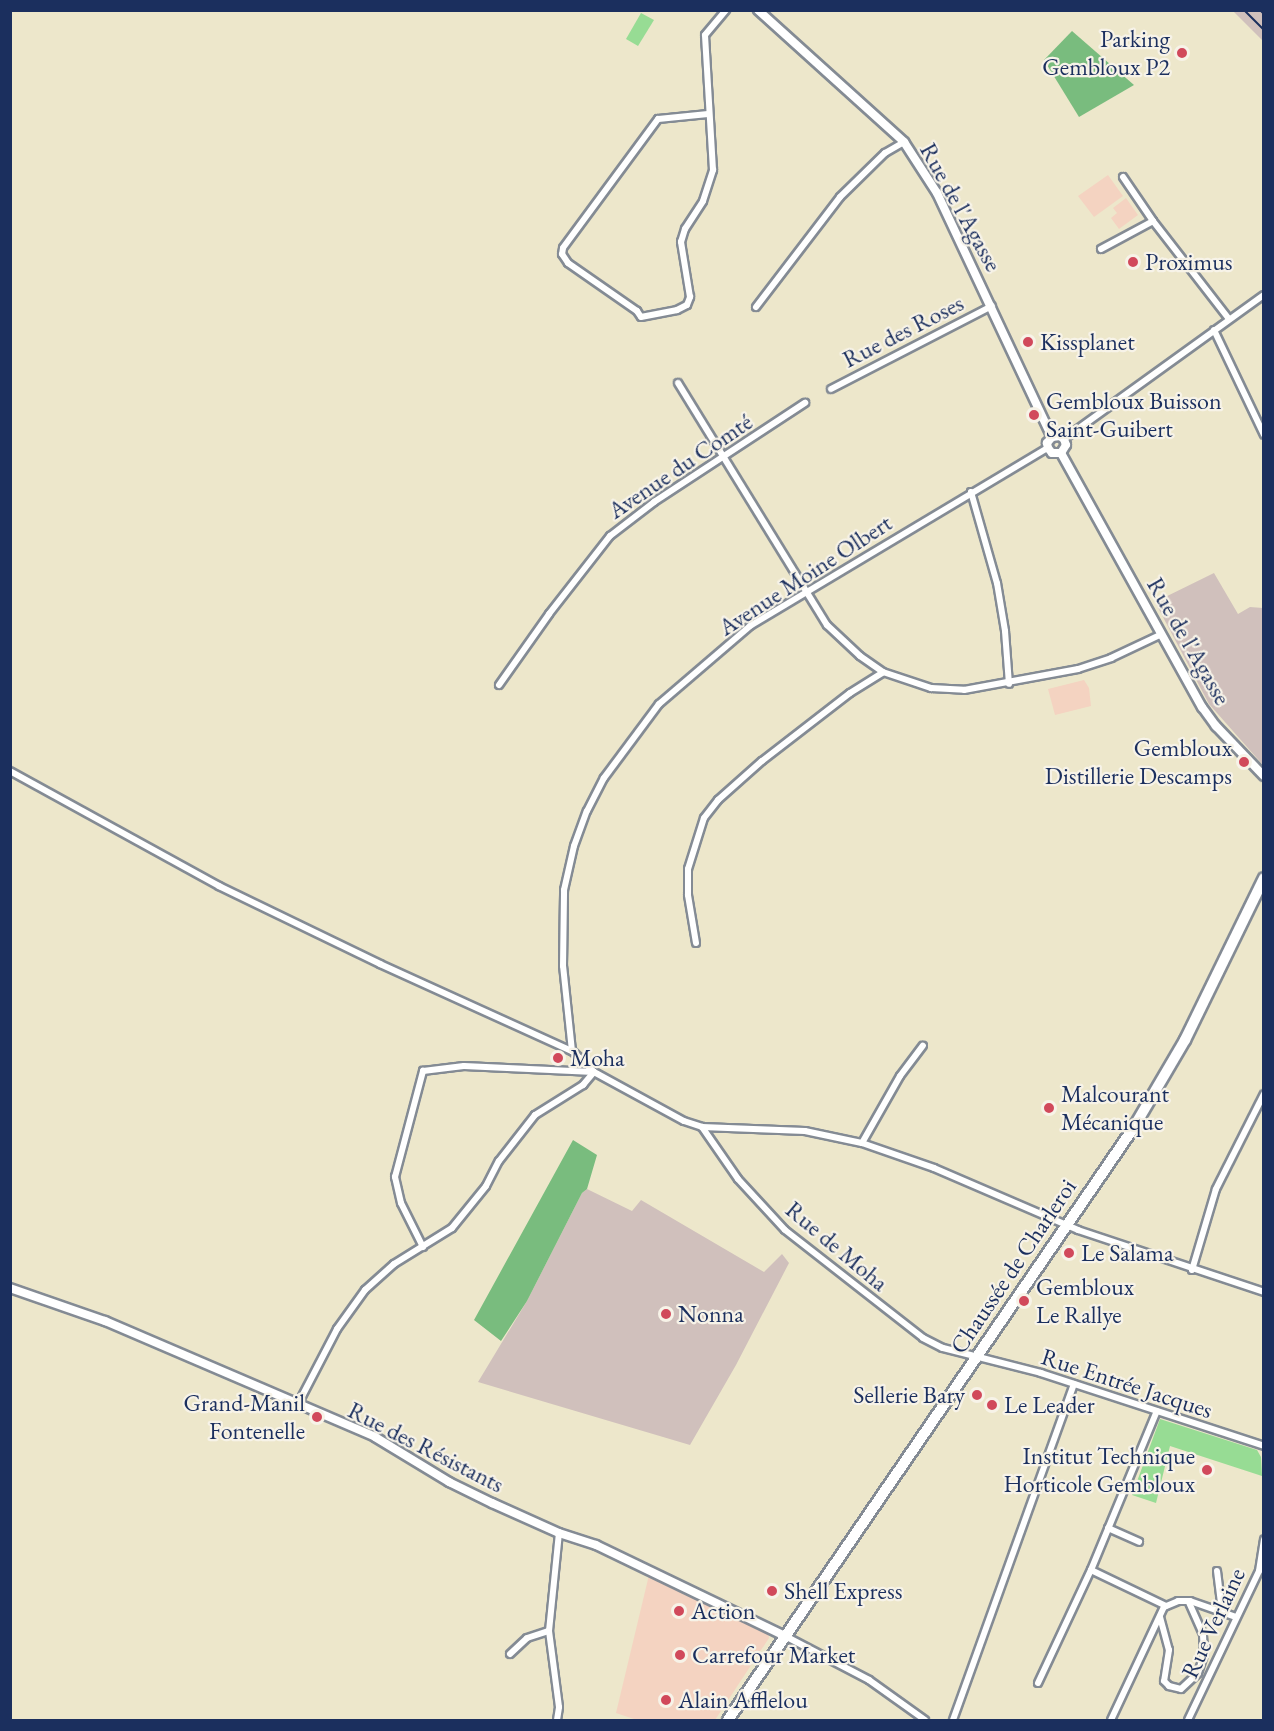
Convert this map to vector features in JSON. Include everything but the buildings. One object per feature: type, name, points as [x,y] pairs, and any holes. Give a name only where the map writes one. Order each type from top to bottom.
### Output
[{"type":"main road","name":"Chaussée de Charleroi","points":[[728,1720],[1134,1127],[1185,1040],[1263,878]]},
{"type":"street","points":[[708,114],[658,119],[563,248],[562,254],[568,263],[637,311],[641,317],[677,310],[687,305],[690,297],[681,242],[685,228],[711,184],[713,170],[705,35],[726,10]]},
{"type":"street","name":"Rue de l'Agasse","points":[[758,10],[903,142],[937,193],[1052,437]]},
{"type":"street","points":[[756,307],[840,197],[885,153],[903,142]]},
{"type":"street","points":[[1123,177],[1153,221],[1230,319]]},
{"type":"street","points":[[1101,249],[1153,221]]},
{"type":"street","points":[[1064,439],[1263,295]]},
{"type":"street","name":"Rue des Roses","points":[[831,389],[992,306]]},
{"type":"street","points":[[1214,330],[1263,435]]},
{"type":"street","points":[[678,383],[827,625],[843,642],[883,672],[931,688],[964,690],[1009,684],[1096,663],[1162,634]]},
{"type":"street","name":"Avenue du Comté","points":[[499,685],[549,614],[610,536],[638,513],[805,403]]},
{"type":"street","points":[[1060,436],[1064,439],[1066,446],[1061,453],[1052,453],[1048,448],[1048,441],[1052,437],[1060,436]]},
{"type":"street","name":"Avenue Moine Olbert","points":[[572,1051],[563,966],[564,890],[574,846],[587,811],[604,778],[659,704],[750,626],[1048,448]]},
{"type":"street","name":"Rue de l'Agasse","points":[[1061,453],[1210,718],[1263,776]]},
{"type":"street","points":[[971,492],[997,584],[1005,630],[1009,684]]},
{"type":"street","points":[[696,943],[688,895],[688,869],[704,818],[718,800],[762,761],[850,693],[883,672]]},
{"type":"street","points":[[10,771],[219,886],[441,992],[572,1051],[594,1072],[684,1121],[702,1127],[805,1131],[862,1143],[934,1168],[1065,1225],[1192,1270],[1263,1292]]},
{"type":"street","points":[[862,1143],[900,1076],[923,1046]]},
{"type":"street","points":[[423,1248],[401,1203],[395,1177],[423,1071],[464,1066],[594,1072]]},
{"type":"street","points":[[298,1404],[337,1329],[365,1290],[387,1269],[452,1228],[470,1208],[486,1186],[499,1161],[535,1115],[583,1085],[594,1072]]},
{"type":"street","points":[[1192,1270],[1216,1189],[1263,1094]]},
{"type":"street","name":"Rue de Moha","points":[[702,1127],[738,1179],[785,1230],[923,1338],[943,1348],[978,1356]]},
{"type":"street","name":"Rue des Résistants","points":[[10,1288],[105,1321],[375,1437],[449,1482],[559,1533],[596,1545],[785,1636]]},
{"type":"street","name":"Rue Entrée Jacques","points":[[978,1356],[1074,1384],[1263,1446]]},
{"type":"street","points":[[953,1720],[1074,1384]]},
{"type":"street","points":[[1038,1683],[1091,1570],[1157,1411]]},
{"type":"street","points":[[1108,1528],[1139,1542]]},
{"type":"street","points":[[557,1720],[559,1707],[549,1631],[559,1533]]},
{"type":"street","name":"Rue Verlaine","points":[[1188,1720],[1259,1571],[1263,1539]]},
{"type":"street","points":[[1091,1570],[1166,1606],[1188,1601],[1236,1617]]},
{"type":"street","points":[[1217,1571],[1222,1611]]},
{"type":"street","points":[[1161,1613],[1169,1650],[1164,1681],[1169,1686],[1181,1689],[1198,1673],[1204,1654],[1203,1634],[1188,1601]]},
{"type":"street","points":[[1111,1720],[1166,1606]]},
{"type":"street","points":[[510,1654],[527,1638],[549,1631]]},
{"type":"street","points":[[785,1636],[869,1680],[925,1720]]},
{"type":"shaded area","points":[[1233,11],[1263,11],[1263,41]]},
{"type":"shaded area","points":[[1108,175],[1123,196],[1094,217],[1078,196]]},
{"type":"shaded area","points":[[1126,198],[1138,215],[1119,229],[1111,218],[1117,213],[1113,208]]},
{"type":"shaded area","points":[[1214,573],[1238,614],[1250,607],[1263,608],[1263,765],[1209,704],[1155,602]]},
{"type":"shaded area","points":[[1084,680],[1089,688],[1091,706],[1055,715],[1048,689]]},
{"type":"shaded area","points":[[587,1189],[632,1211],[641,1200],[764,1272],[782,1254],[789,1263],[736,1365],[690,1445],[478,1382],[527,1301],[582,1193]]},
{"type":"shaded area","points":[[649,1575],[768,1632],[769,1638],[715,1720],[637,1720],[616,1713]]},
{"type":"green space","points":[[641,13],[654,20],[638,46],[626,39]]},
{"type":"green space","points":[[1072,31],[1134,85],[1079,117],[1044,60]]},
{"type":"green space","points":[[573,1140],[597,1155],[587,1189],[582,1193],[527,1301],[501,1341],[474,1320]]},
{"type":"green space","points":[[1160,1419],[1257,1450],[1261,1457],[1262,1476],[1170,1446],[1156,1503],[1132,1495]]},
{"type":"railway","points":[[1244,10],[1264,30]]},
{"type":"railway","points":[[1260,10],[1264,14]]},
{"type":"place","name":"Parking Gembloux P2","points":[[1182,53]]},
{"type":"place","name":"Proximus","points":[[1133,262]]},
{"type":"place","name":"Kissplanet","points":[[1028,342]]},
{"type":"place","name":"Gembloux Buisson Saint-Guibert","points":[[1034,415]]},
{"type":"place","name":"Gembloux Distillerie Descamps","points":[[1244,762]]},
{"type":"place","name":"Moha","points":[[558,1058]]},
{"type":"place","name":"Malcourant Mécanique","points":[[1049,1108]]},
{"type":"place","name":"Le Salama","points":[[1069,1253]]},
{"type":"place","name":"Gembloux Le Rallye","points":[[1024,1301]]},
{"type":"place","name":"Nonna","points":[[666,1314]]},
{"type":"place","name":"Sellerie Bary","points":[[977,1395]]},
{"type":"place","name":"Le Leader","points":[[992,1405]]},
{"type":"place","name":"Grand-Manil Fontenelle","points":[[317,1417]]},
{"type":"place","name":"Institut Technique Horticole Gembloux","points":[[1207,1470]]},
{"type":"place","name":"Shell Express","points":[[772,1591]]},
{"type":"place","name":"Action","points":[[679,1611]]},
{"type":"place","name":"Carrefour Market","points":[[680,1655]]},
{"type":"place","name":"Alain Afflelou","points":[[666,1700]]}]
